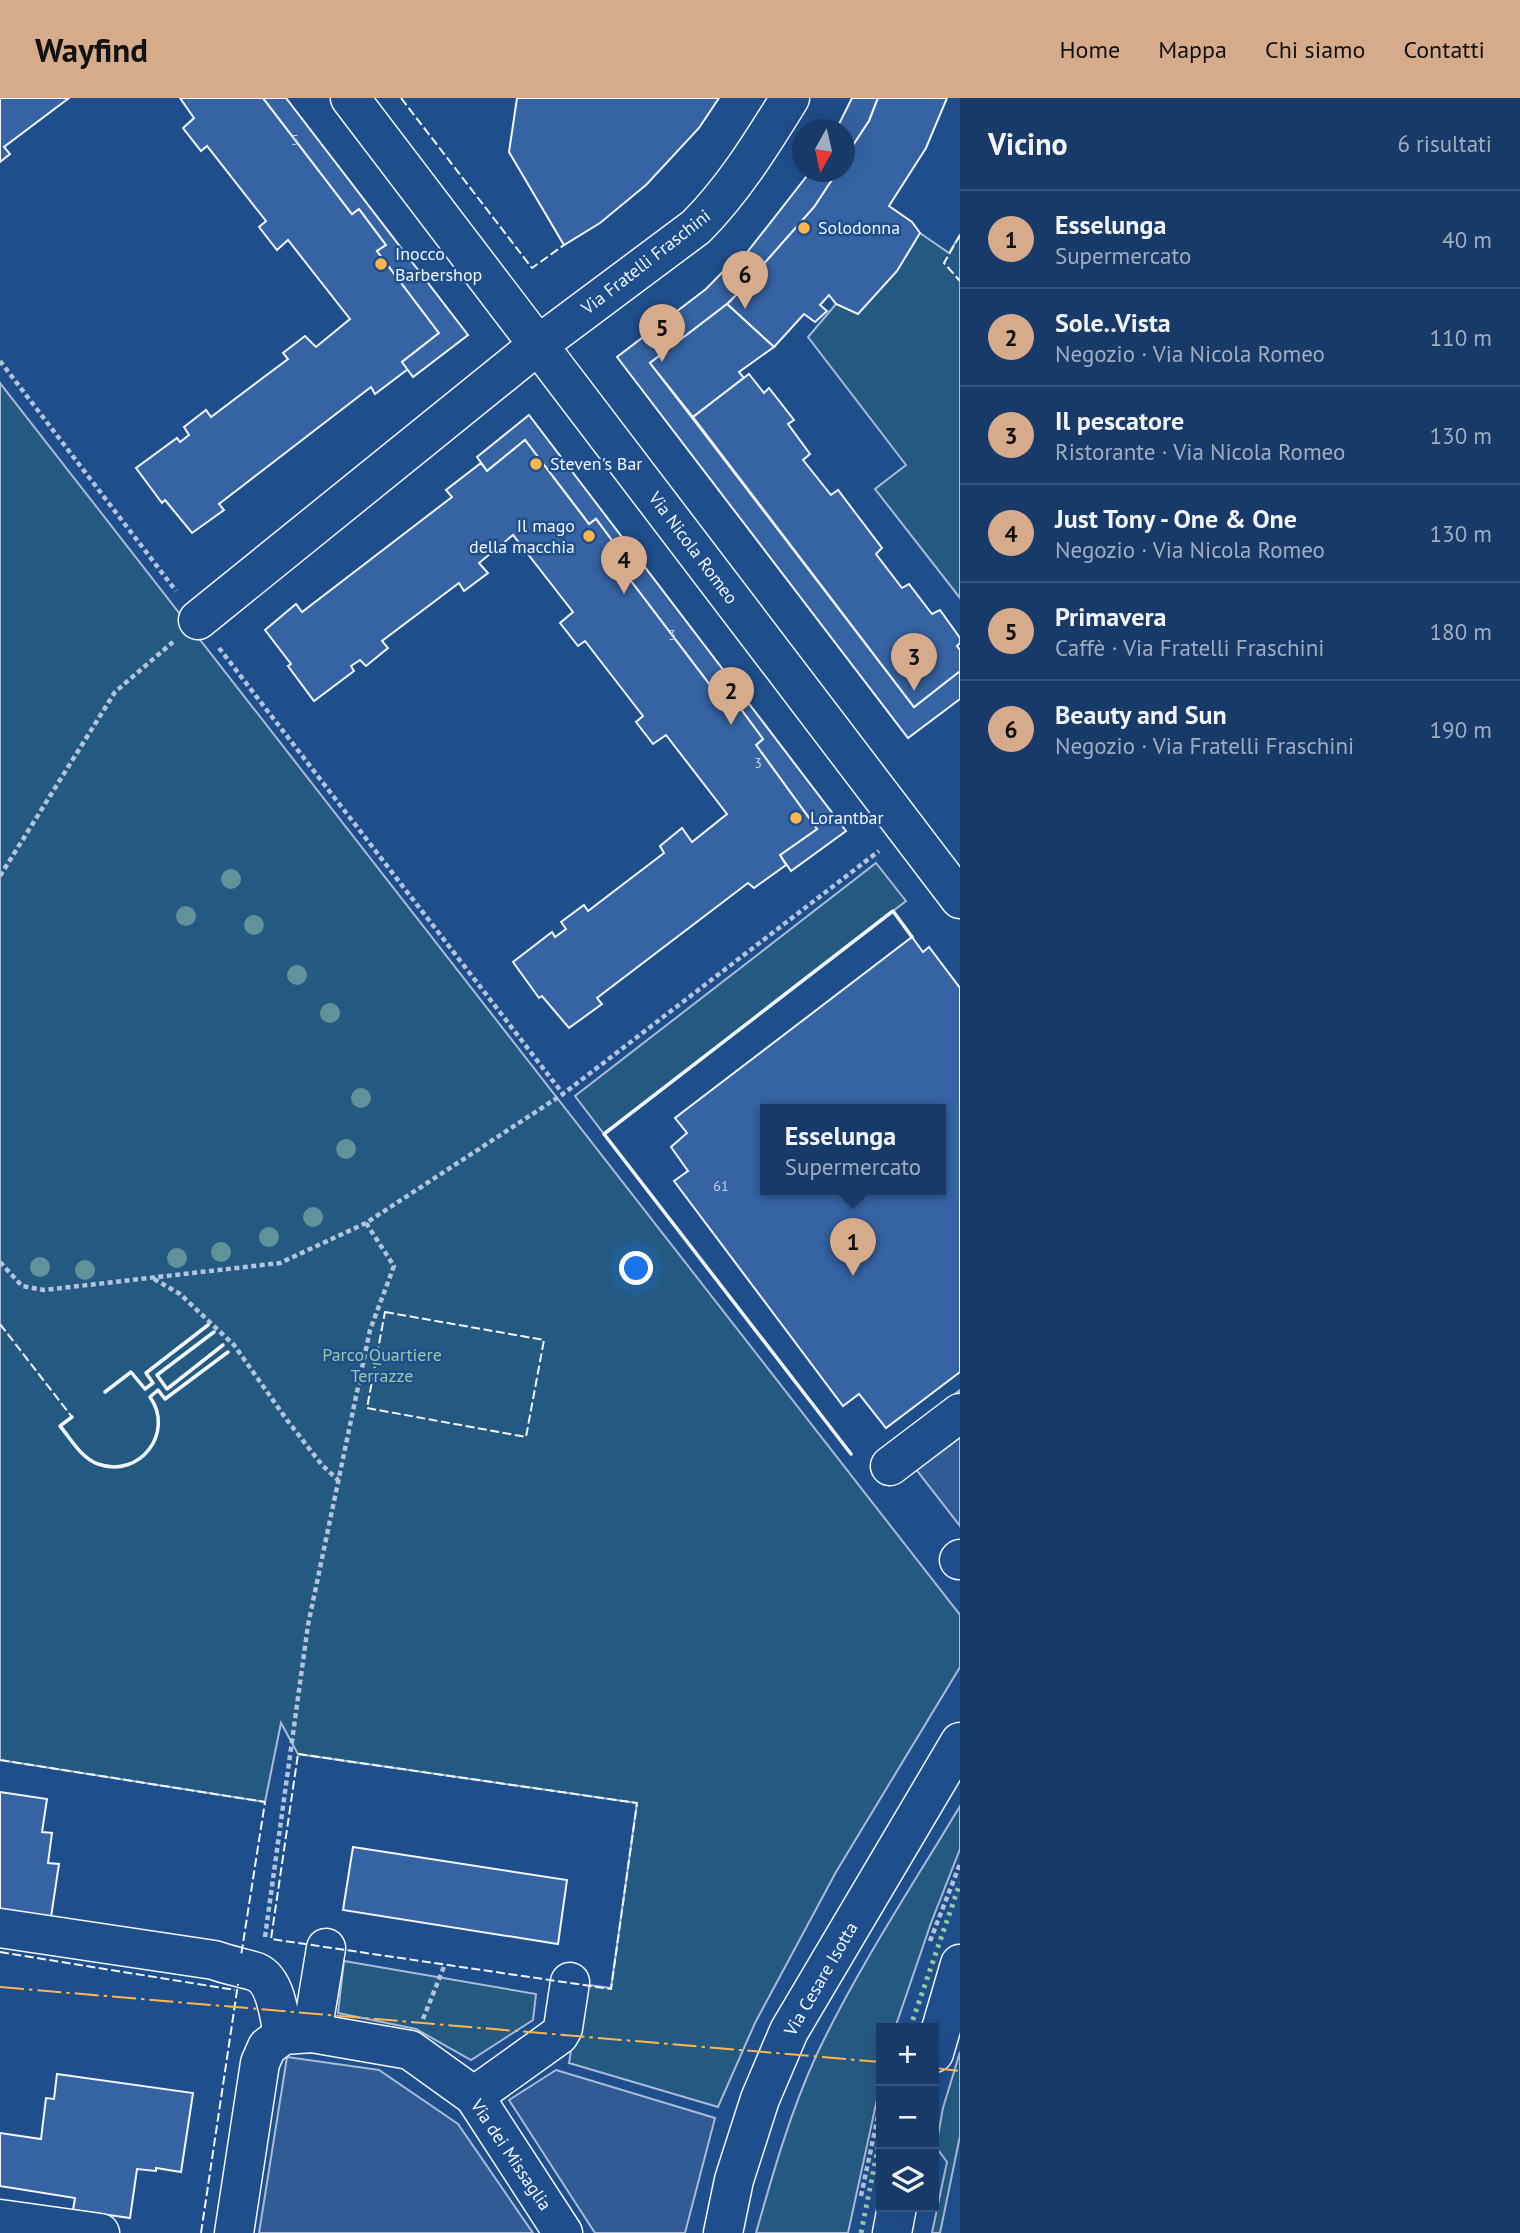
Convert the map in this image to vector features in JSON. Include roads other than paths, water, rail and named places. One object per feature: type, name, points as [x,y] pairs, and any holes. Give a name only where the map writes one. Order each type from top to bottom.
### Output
[{"type":"street","name":"Via Nicola Romeo","points":[[350,98],[960,899]]},
{"type":"street","name":"Via Fratelli Fraschini","points":[[198,620],[538,345],[696,227],[716,207],[790,98]]},
{"type":"street","points":[[890,1466],[960,1413]]},
{"type":"street","name":"Via Cesare Isotta","points":[[723,2233],[734,2180],[760,2099],[789,2031],[960,1742]]},
{"type":"street","points":[[0,1928],[214,1960],[240,1970],[255,1971],[268,1983],[277,2004],[297,2034]]},
{"type":"street","points":[[234,2233],[260,2063],[267,2047],[297,2034],[326,1948]]},
{"type":"street","points":[[939,2036],[960,1964]]},
{"type":"street","points":[[474,2096],[559,2035],[563,2028],[570,1982]]},
{"type":"street","name":"Via dei Missaglia","points":[[297,2034],[410,2050],[474,2096],[562,2233]]},
{"type":"street","points":[[892,2233],[896,2212]]},
{"type":"street","points":[[0,2219],[100,2233]]},
{"type":"place","name":"Solodonna","points":[[804,228]]},
{"type":"place","name":"Inocco Barbershop","points":[[381,264]]},
{"type":"place","name":"Beauty and Sun","points":[[745,309]]},
{"type":"place","name":"Primavera","points":[[662,362]]},
{"type":"place","name":"Steven's Bar","points":[[536,464]]},
{"type":"place","name":"Il mago della macchia","points":[[589,536]]},
{"type":"place","name":"Just Tony - One & One","points":[[624,594]]},
{"type":"place","name":"Il pescatore","points":[[914,691]]},
{"type":"place","name":"Sole..Vista","points":[[731,725]]},
{"type":"place","name":"Lorantbar","points":[[796,818]]},
{"type":"place","name":"Esselunga","points":[[853,1276]]},
{"type":"park label","name":"Parco Quartiere Terrazze","points":[[382,1365]]}]
